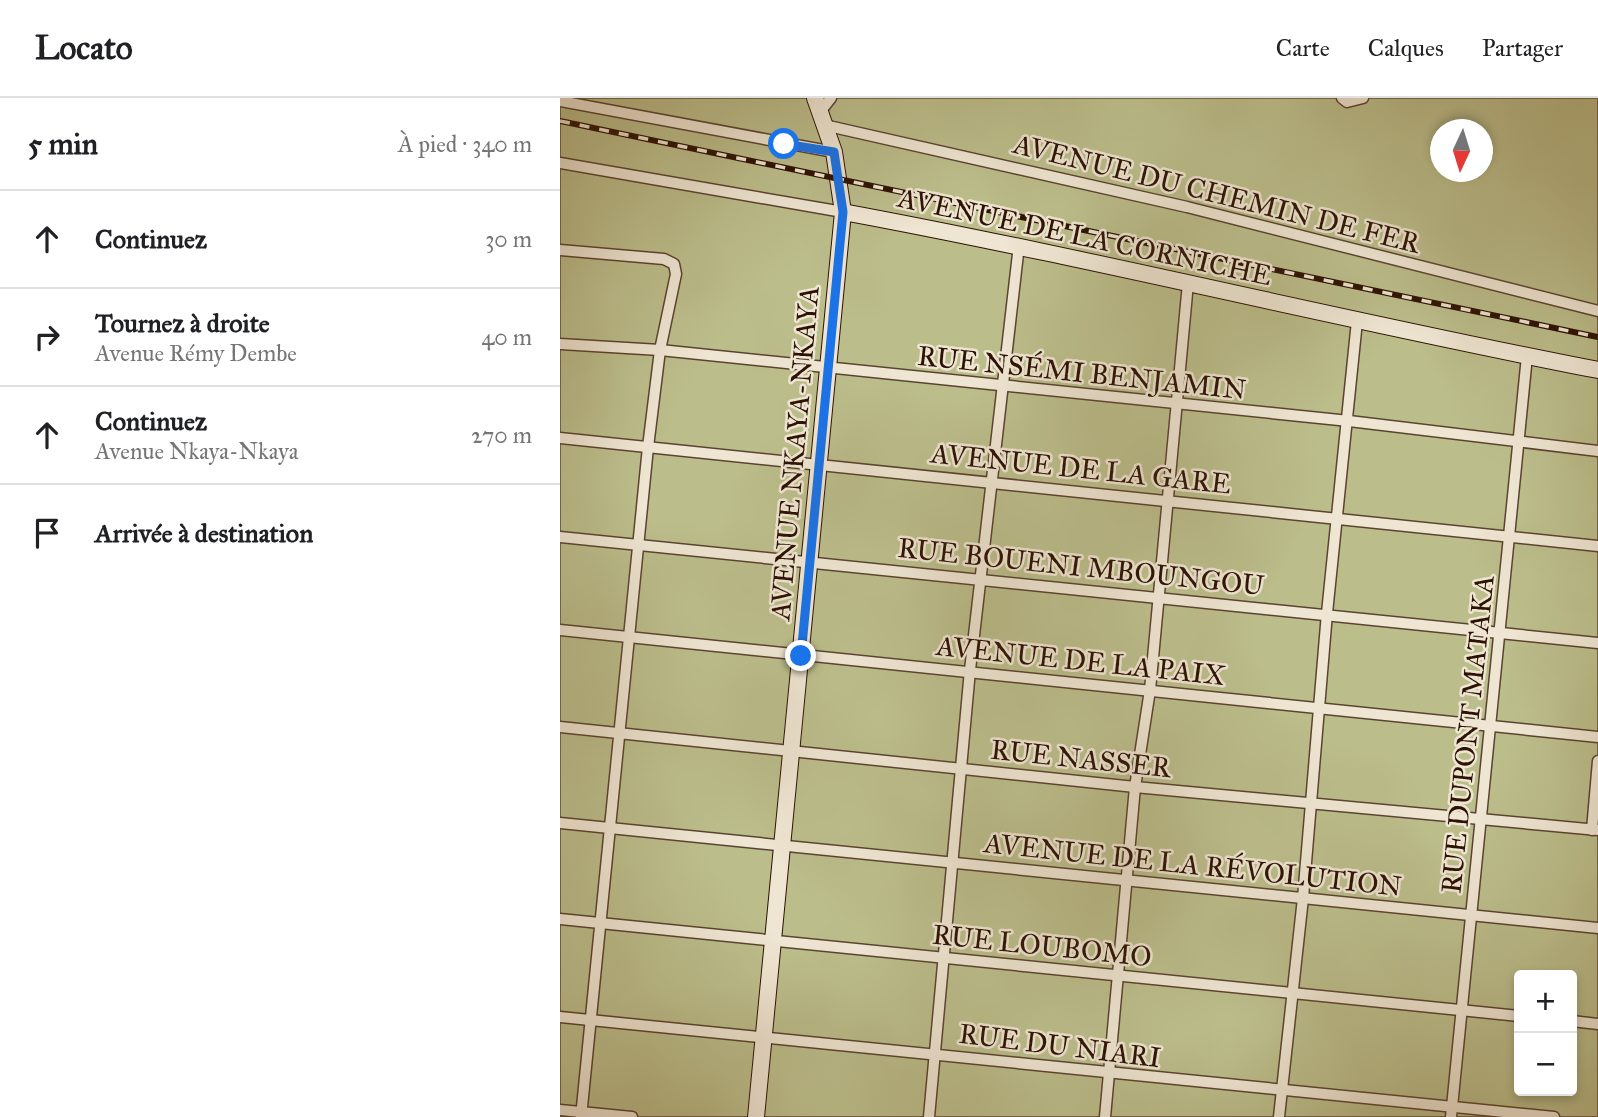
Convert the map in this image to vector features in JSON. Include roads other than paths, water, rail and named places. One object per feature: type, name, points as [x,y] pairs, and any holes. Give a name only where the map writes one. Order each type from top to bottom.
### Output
[{"type":"street","points":[[820,112],[831,98]]},
{"type":"street","points":[[1342,98],[1350,102],[1363,98]]},
{"type":"street","points":[[560,101],[834,152]]},
{"type":"street","name":"AVENUE NKAYA-NKAYA","points":[[756,1117],[843,212],[834,152],[820,112]]},
{"type":"street","name":"AVENUE DU CHEMIN DE FER","points":[[820,112],[1598,311]]},
{"type":"street","name":"AVENUE DE LA CORNICHE","points":[[560,163],[1019,245],[1357,321],[1598,370]]},
{"type":"street","points":[[929,1117],[955,863],[970,670],[1019,245]]},
{"type":"street","points":[[560,250],[599,251],[664,259],[674,264],[676,274],[660,350],[637,544],[582,1114]]},
{"type":"street","points":[[1105,1117],[1135,787],[1150,690],[1188,284]]},
{"type":"street","points":[[1279,1117],[1303,898],[1326,613],[1349,421],[1357,321]]},
{"type":"street","name":"RUE NSÉMI BENJAMIN","points":[[560,344],[660,350],[1004,388],[1349,421],[1598,452]]},
{"type":"street","name":"RUE DUPONT MATAKA","points":[[1452,1112],[1527,356]]},
{"type":"street","name":"AVENUE DE LA GARE","points":[[560,438],[1167,499],[1598,546]]},
{"type":"street","name":"RUE BOUENI MBOUNGOU","points":[[560,537],[1326,613],[1598,643]]},
{"type":"street","name":"AVENUE DE LA PAIX","points":[[560,630],[801,656],[970,670],[1489,728],[1598,737]]},
{"type":"street","name":"RUE NASSER","points":[[560,727],[1135,787],[1595,830]]},
{"type":"street","points":[[1595,830],[1598,761]]},
{"type":"street","name":"AVENUE DE LA RÉVOLUTION","points":[[560,823],[1598,928]]},
{"type":"street","name":"RUE LOUBOMO","points":[[560,919],[1514,1016]]},
{"type":"street","name":"RUE DU NIARI","points":[[560,1017],[1110,1072],[1452,1112],[1554,1117]]},
{"type":"street","points":[[1577,1022],[1598,1024]]},
{"type":"street","points":[[560,1110],[632,1117]]},
{"type":"railway","points":[[560,121],[1598,337]]}]
